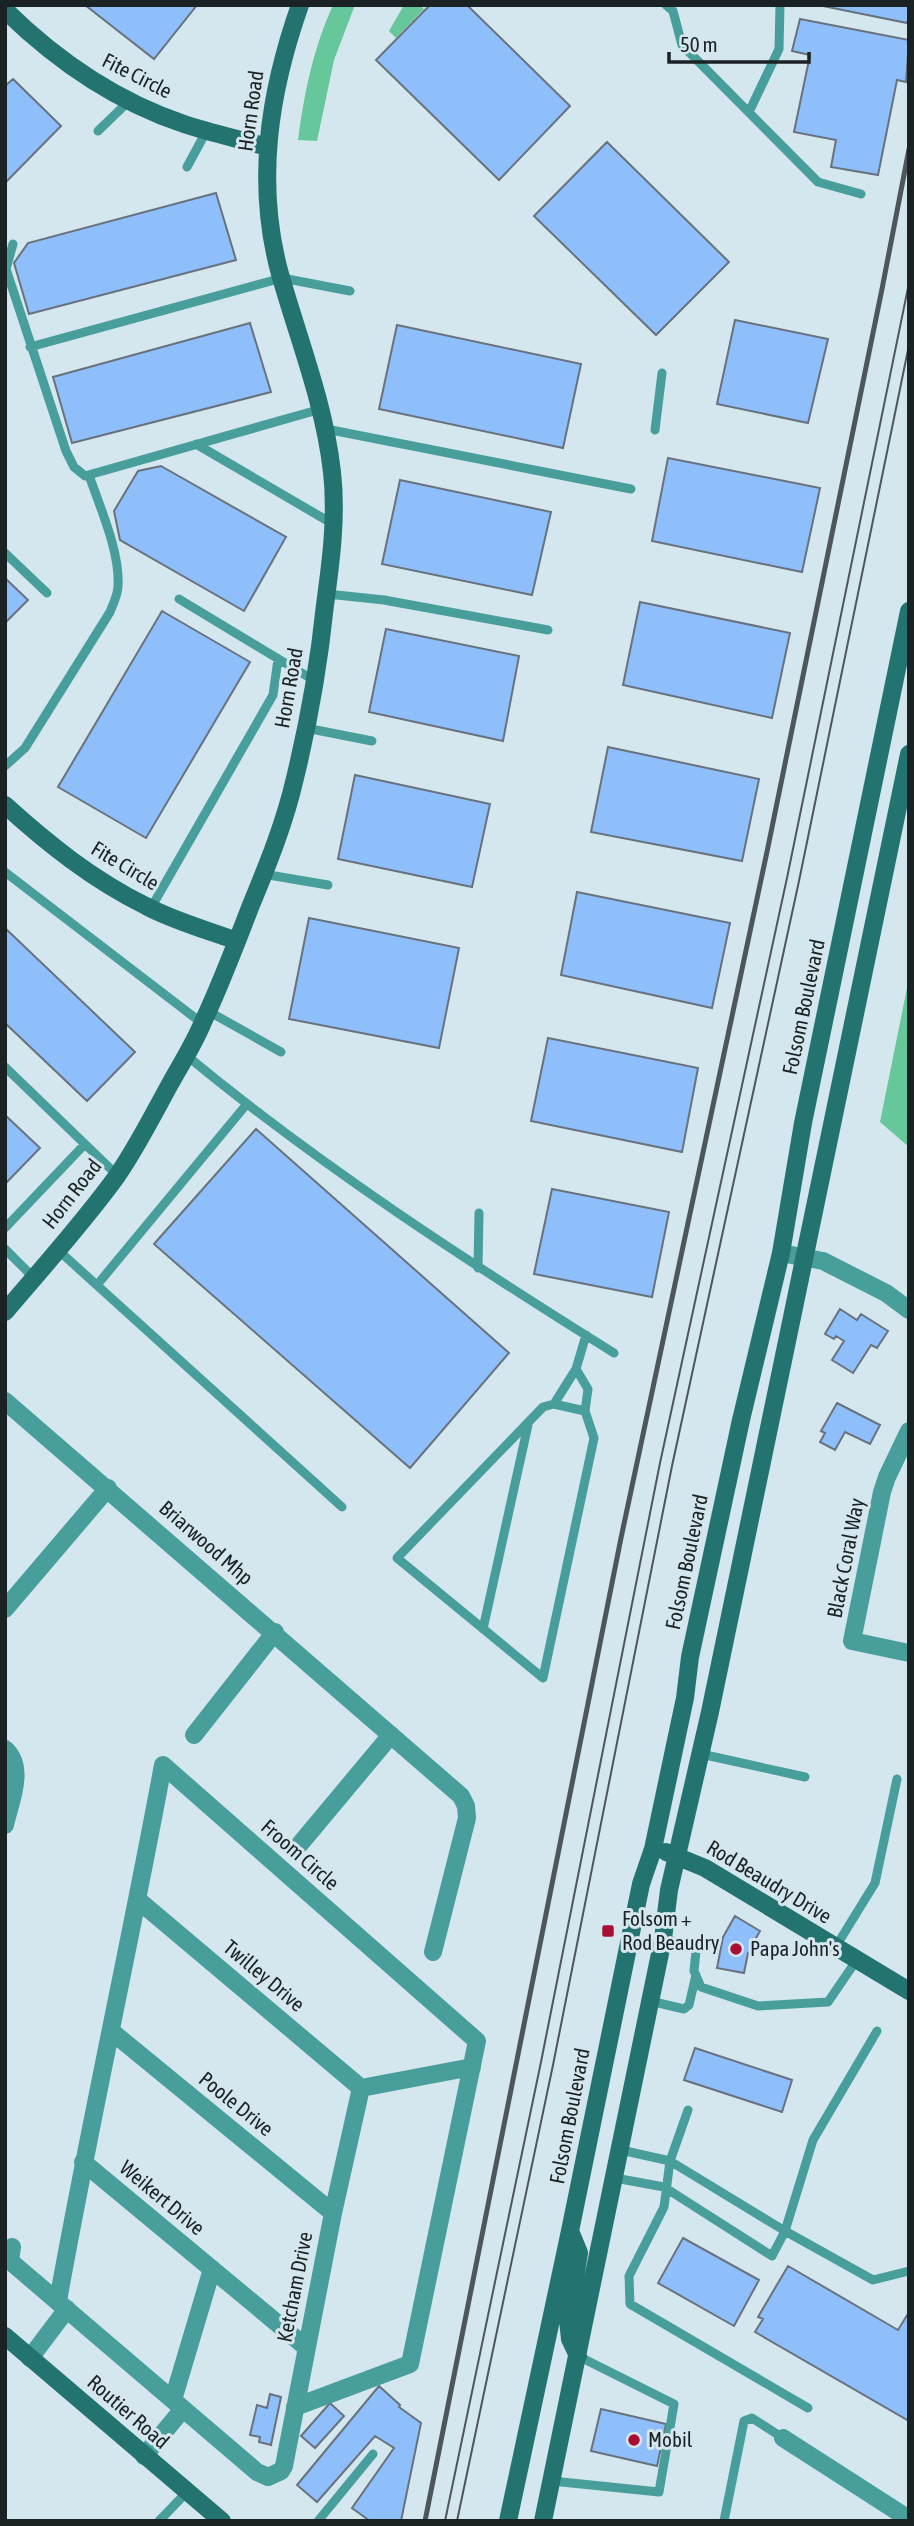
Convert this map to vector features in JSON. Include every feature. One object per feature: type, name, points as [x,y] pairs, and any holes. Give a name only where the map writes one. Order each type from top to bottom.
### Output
[{"type":"main road","name":"Horn Road","points":[[5,1312],[58,1250],[117,1175],[139,1142],[206,1017],[264,874],[294,781],[315,681],[333,524],[332,476],[326,429],[282,278],[271,230],[266,186],[267,147],[275,88],[300,5]]},
{"type":"main road","name":"Fite Circle","points":[[5,10],[63,61],[129,101],[184,124],[267,147]]},
{"type":"main road","name":"Folsom Boulevard","points":[[508,2521],[641,1884],[653,1849],[685,1698],[690,1657],[738,1433],[781,1253],[803,1124],[909,611]]},
{"type":"main road","points":[[543,2521],[621,2150],[663,1939],[669,1890],[701,1754],[909,754]]},
{"type":"main road","name":"Fite Circle","points":[[5,805],[67,858],[104,883],[151,908],[237,941]]},
{"type":"main road","name":"Rod Beaudry Drive","points":[[653,1849],[678,1855],[705,1868],[909,1991]]},
{"type":"main road","points":[[570,2231],[579,2253],[568,2320],[570,2339],[578,2356]]},
{"type":"main road","name":"Routier Road","points":[[8,2344],[30,2358],[222,2521]]},
{"type":"street","points":[[781,1253],[824,1261],[886,1293],[909,1310]]},
{"type":"street","name":"Briarwood Mhp","points":[[5,1401],[275,1632],[461,1796],[466,1806],[467,1818],[433,1952]]},
{"type":"street","name":"Black Coral Way","points":[[909,1430],[882,1492],[852,1641],[909,1653]]},
{"type":"street","points":[[5,1609],[108,1488]]},
{"type":"street","points":[[194,1735],[275,1632]]},
{"type":"street","points":[[300,1843],[391,1735]]},
{"type":"street","points":[[5,1749],[12,1755],[17,1772],[5,1825]]},
{"type":"street","name":"Froom Circle","points":[[62,2305],[83,2162],[138,1900],[163,1765],[477,2041],[410,2364],[295,2407]]},
{"type":"street","name":"Twilley Drive","points":[[138,1900],[361,2088]]},
{"type":"street","name":"Poole Drive","points":[[111,2031],[333,2213]]},
{"type":"street","points":[[361,2088],[472,2067]]},
{"type":"street","name":"Ketcham Drive","points":[[178,2404],[257,2472],[268,2477],[281,2471],[361,2088]]},
{"type":"street","name":"Weikert Drive","points":[[83,2162],[307,2348]]},
{"type":"street","points":[[12,2247],[10,2261],[178,2404]]},
{"type":"street","points":[[144,2456],[178,2404],[212,2269]]},
{"type":"street","points":[[30,2358],[62,2305]]},
{"type":"street","points":[[783,2438],[909,2519]]},
{"type":"lane","points":[[749,112],[779,49],[780,5]]},
{"type":"lane","points":[[671,7],[682,45],[818,182],[861,194]]},
{"type":"lane","points":[[98,131],[129,101]]},
{"type":"lane","points":[[187,167],[207,130]]},
{"type":"lane","points":[[13,244],[6,269],[30,348],[66,452],[74,467],[85,476],[321,409]]},
{"type":"lane","points":[[30,348],[282,278],[350,291]]},
{"type":"lane","points":[[655,430],[662,373]]},
{"type":"lane","points":[[326,429],[631,489]]},
{"type":"lane","points":[[196,444],[333,524]]},
{"type":"lane","points":[[5,766],[25,748],[110,612],[118,589],[114,551],[89,475]]},
{"type":"lane","points":[[5,553],[47,593]]},
{"type":"lane","points":[[327,594],[384,600],[548,629]]},
{"type":"lane","points":[[179,599],[315,681]]},
{"type":"lane","points":[[151,908],[273,695],[278,659]]},
{"type":"lane","points":[[306,727],[372,741]]},
{"type":"lane","points":[[5,872],[206,1017],[281,1052]]},
{"type":"lane","points":[[264,874],[328,885]]},
{"type":"lane","points":[[186,1055],[246,1105],[478,1268],[614,1353]]},
{"type":"lane","points":[[5,1066],[117,1175]]},
{"type":"lane","points":[[97,1286],[246,1105]]},
{"type":"lane","points":[[5,1228],[85,1144]]},
{"type":"lane","points":[[478,1268],[479,1213]]},
{"type":"lane","points":[[5,1249],[34,1278]]},
{"type":"lane","points":[[58,1250],[342,1507]]},
{"type":"lane","points":[[554,1404],[576,1369],[586,1335]]},
{"type":"lane","points":[[576,1369],[588,1389],[585,1411],[594,1438],[543,1678],[397,1558],[543,1407],[554,1404],[585,1411]]},
{"type":"lane","points":[[483,1629],[528,1423]]},
{"type":"lane","points":[[701,1754],[805,1777]]},
{"type":"lane","points":[[835,1948],[875,1883],[897,1779]]},
{"type":"lane","points":[[650,2001],[684,2009],[689,2005],[696,1975],[696,1951],[690,1945],[663,1939]]},
{"type":"lane","points":[[696,1975],[701,1987],[758,2006],[828,2003],[856,1961]]},
{"type":"lane","points":[[615,2179],[664,2187],[772,2256],[785,2231],[813,2140],[877,2031]]},
{"type":"lane","points":[[688,2110],[670,2161],[664,2187],[664,2207],[629,2276],[630,2304],[808,2408]]},
{"type":"lane","points":[[621,2150],[670,2161],[785,2231],[873,2280],[909,2272]]},
{"type":"lane","points":[[552,2481],[659,2492],[674,2404],[578,2356]]},
{"type":"lane","points":[[724,2521],[744,2421],[751,2418],[783,2438]]},
{"type":"lane","points":[[323,2519],[373,2454]]},
{"type":"lane","points":[[159,2521],[187,2492]]},
{"type":"green space","points":[[333,5],[355,5],[334,60],[317,141],[298,140],[310,71]]},
{"type":"green space","points":[[404,5],[420,5],[424,9],[396,38],[389,31]]},
{"type":"green space","points":[[909,978],[909,1147],[880,1122]]},
{"type":"building","points":[[85,5],[197,5],[154,59]]},
{"type":"building","points":[[430,5],[467,5],[570,106],[499,180],[376,60]]},
{"type":"building","points":[[818,5],[909,5],[909,16],[907,23]]},
{"type":"building","points":[[800,19],[909,40],[906,82],[897,80],[878,175],[831,167],[836,140],[794,132],[810,55],[792,51]]},
{"type":"building","points":[[13,79],[61,126],[5,183],[5,86]]},
{"type":"building","points":[[607,142],[729,262],[656,335],[534,216]]},
{"type":"building","points":[[216,193],[236,260],[29,314],[14,263],[28,243]]},
{"type":"building","points":[[735,320],[828,339],[808,423],[717,404]]},
{"type":"building","points":[[250,323],[271,392],[72,443],[53,377]]},
{"type":"building","points":[[397,325],[581,364],[563,448],[379,409]]},
{"type":"building","points":[[668,458],[820,488],[802,572],[652,541]]},
{"type":"building","points":[[161,466],[286,537],[244,611],[120,540],[114,511],[138,471]]},
{"type":"building","points":[[400,480],[551,512],[532,595],[382,564]]},
{"type":"building","points":[[5,578],[28,600],[5,623]]},
{"type":"building","points":[[640,602],[790,633],[772,718],[623,685]]},
{"type":"building","points":[[162,611],[250,662],[146,838],[58,787]]},
{"type":"building","points":[[386,629],[519,656],[503,741],[369,712]]},
{"type":"building","points":[[608,747],[759,779],[742,861],[591,832]]},
{"type":"building","points":[[355,775],[490,804],[472,887],[338,859]]},
{"type":"building","points":[[577,892],[730,923],[712,1008],[561,975]]},
{"type":"building","points":[[309,918],[459,948],[439,1048],[289,1019]]},
{"type":"building","points":[[5,928],[135,1052],[87,1101],[5,1023]]},
{"type":"building","points":[[548,1038],[698,1068],[682,1152],[531,1121]]},
{"type":"building","points":[[5,1115],[40,1148],[5,1184]]},
{"type":"building","points":[[256,1129],[509,1353],[410,1468],[154,1244]]},
{"type":"building","points":[[552,1189],[669,1212],[652,1297],[534,1274]]},
{"type":"building","points":[[840,1309],[857,1320],[861,1314],[888,1331],[877,1348],[871,1345],[853,1373],[832,1360],[844,1341],[825,1334]]},
{"type":"building","points":[[837,1403],[880,1425],[870,1444],[845,1432],[835,1450],[820,1442],[825,1433],[821,1431]]},
{"type":"building","name":"Papa John's","points":[[735,1916],[760,1931],[750,1954],[748,1953],[744,1973],[717,1968],[723,1937]]},
{"type":"building","points":[[695,2048],[792,2080],[782,2112],[684,2080]]},
{"type":"building","points":[[683,2238],[759,2280],[734,2326],[658,2283]]},
{"type":"building","points":[[788,2266],[898,2330],[909,2312],[909,2421],[755,2332],[763,2319],[758,2317]]},
{"type":"building","points":[[379,2386],[400,2405],[399,2407],[421,2423],[401,2521],[370,2521],[352,2508],[394,2448],[375,2436],[317,2502],[297,2485]]},
{"type":"building","points":[[270,2394],[281,2397],[271,2445],[259,2442],[260,2437],[250,2435],[257,2405],[267,2408]]},
{"type":"building","points":[[330,2403],[344,2416],[315,2448],[301,2436]]},
{"type":"building","points":[[601,2409],[666,2424],[657,2466],[591,2451]]},
{"type":"tram line","points":[[445,2521],[541,2062],[660,1463],[787,878],[909,283]]},
{"type":"tram line","points":[[457,2521],[553,2065],[672,1466],[799,881],[909,345]]},
{"type":"railway","points":[[425,2521],[621,1538],[768,847],[909,149]]},
{"type":"place","name":"Folsom + Rod Beaudry","points":[[608,1931]]},
{"type":"place","name":"Papa John's","points":[[736,1949]]},
{"type":"place","name":"Mobil","points":[[634,2440]]}]
